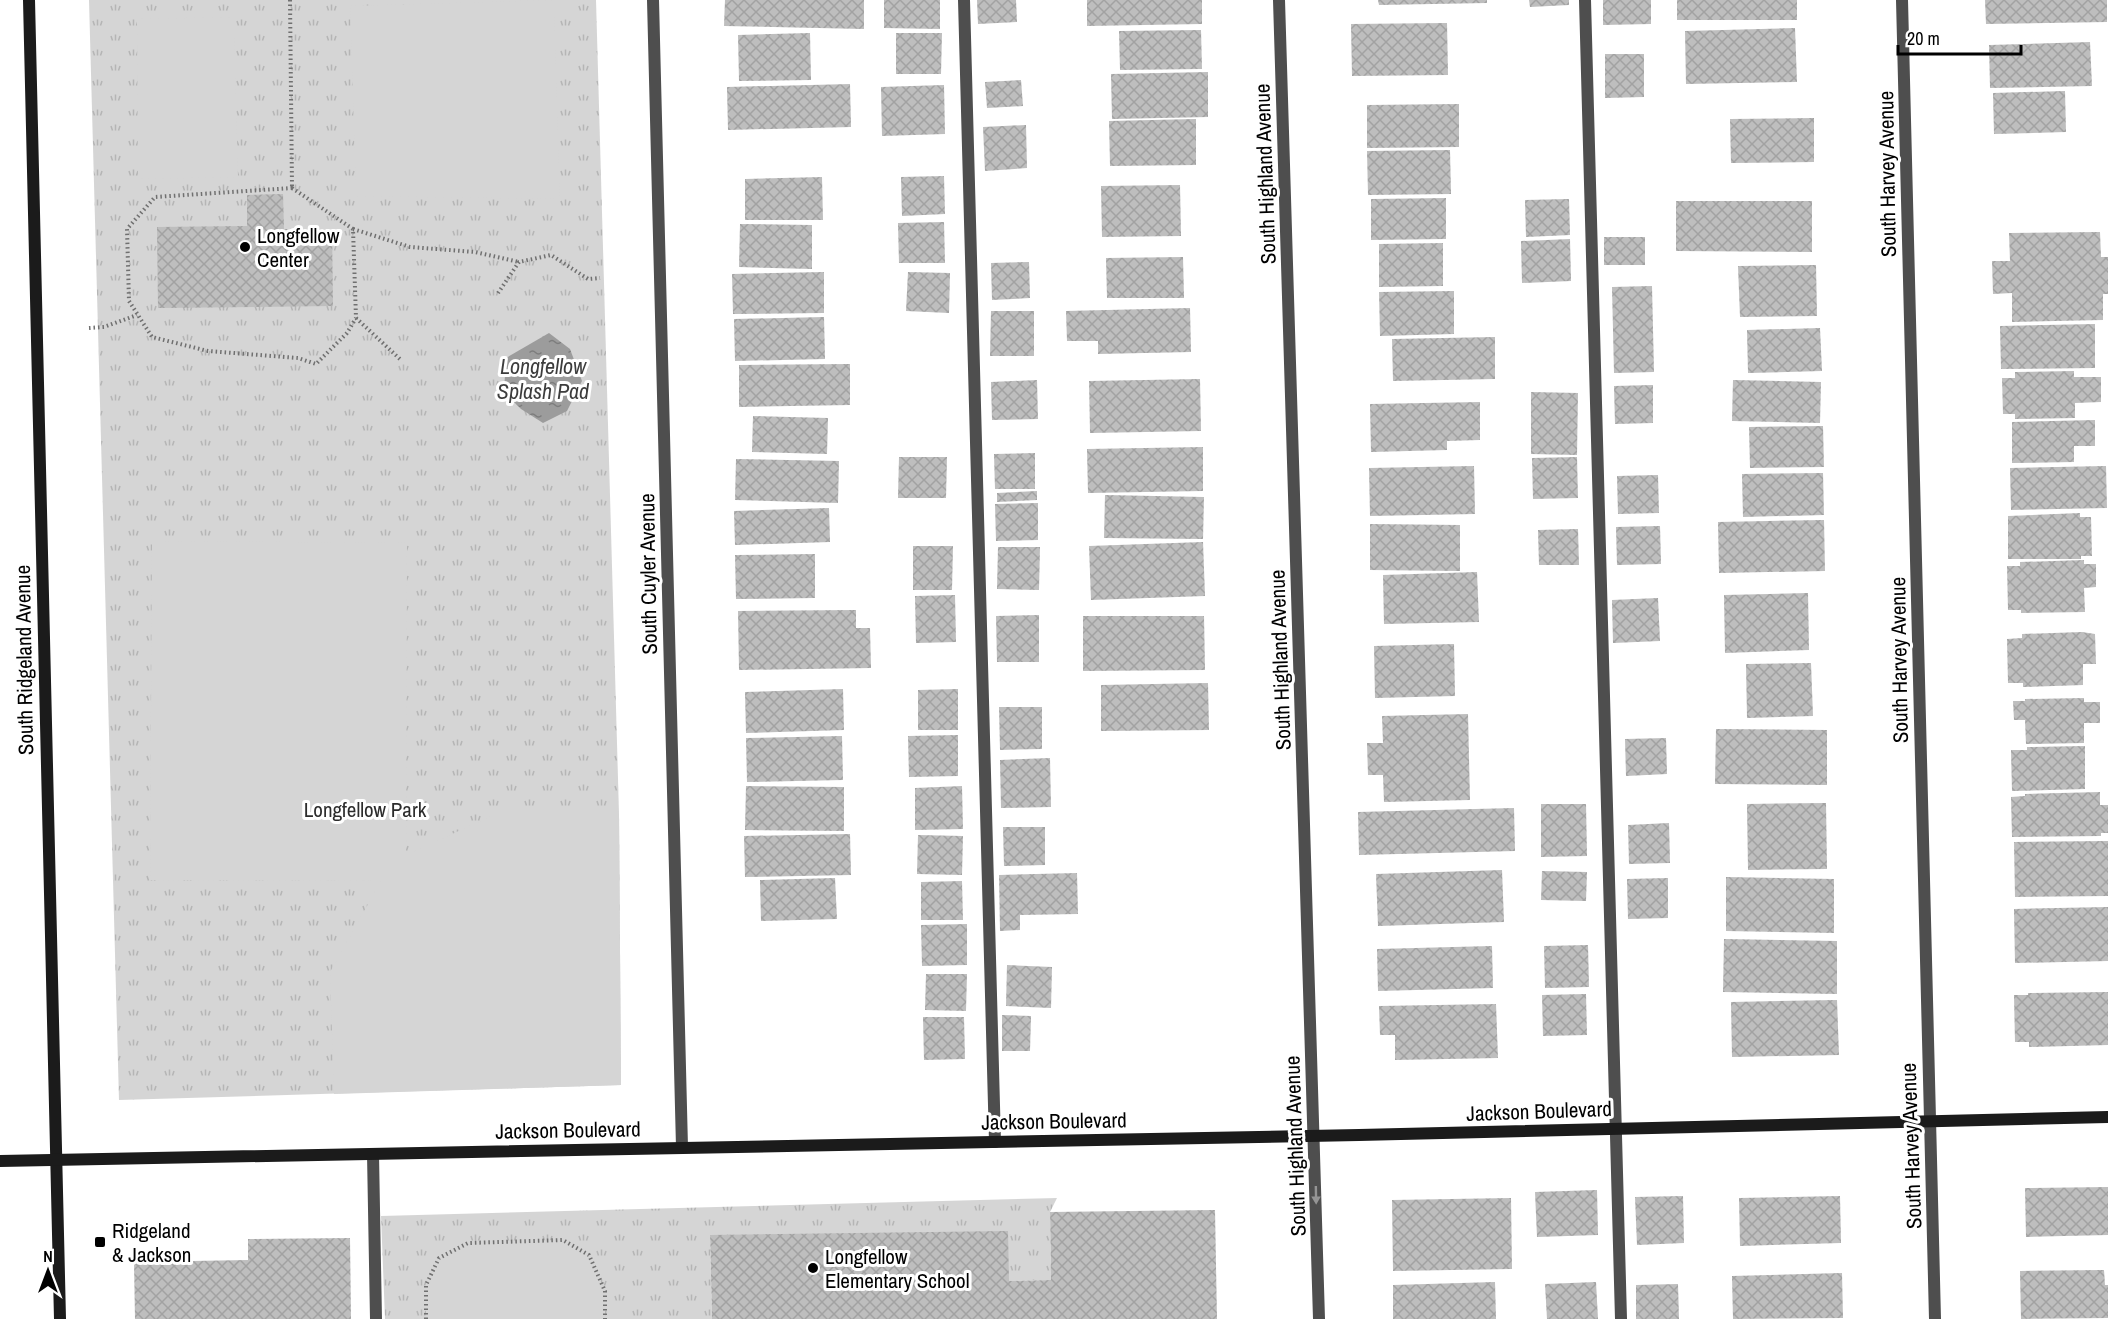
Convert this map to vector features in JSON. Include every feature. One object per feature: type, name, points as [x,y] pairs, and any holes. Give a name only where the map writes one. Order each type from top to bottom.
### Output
[{"type":"street","name":"South Ridgeland Avenue","points":[[29,0],[60,1319]]},
{"type":"street","name":"South Cuyler Avenue","points":[[653,0],[682,1147]]},
{"type":"street","points":[[964,0],[995,1142]]},
{"type":"street","name":"South Highland Avenue","points":[[1279,0],[1319,1319]]},
{"type":"street","points":[[1586,0],[1621,1319]]},
{"type":"street","name":"South Harvey Avenue","points":[[1902,0],[1935,1319]]},
{"type":"street","name":"Jackson Boulevard","points":[[0,1161],[1314,1136],[2108,1117]]},
{"type":"street","points":[[373,1154],[376,1319]]},
{"type":"path","points":[[290,0],[292,188]]},
{"type":"path","points":[[353,229],[356,318],[346,333],[316,364],[298,358],[208,351],[152,337],[129,301],[127,229],[155,197],[292,188],[353,229],[410,247],[475,252],[519,262],[551,255],[588,279],[600,278]]},
{"type":"path","points":[[498,293],[519,262]]},
{"type":"path","points":[[89,328],[104,327],[137,315]]},
{"type":"path","points":[[356,318],[402,361]]},
{"type":"path","points":[[426,1319],[426,1285],[439,1258],[468,1243],[563,1240],[590,1255],[605,1291],[605,1319]]},
{"type":"green space","name":"Longfellow Park","points":[[89,0],[596,0],[619,814],[621,1085],[119,1100]]},
{"type":"green space","points":[[554,0],[560,199],[356,196],[350,6]]},
{"type":"green space","points":[[234,17],[238,177],[138,179],[137,19]]},
{"type":"green space","points":[[152,541],[407,543],[406,855],[496,814],[619,814],[621,1085],[334,1094],[330,972],[381,881],[150,880]]},
{"type":"green space","points":[[1057,1198],[1050,1212],[1051,1280],[1009,1281],[710,1236],[712,1319],[385,1319],[381,1216]]},
{"type":"green space","points":[[563,1240],[589,1255],[605,1291],[605,1319],[426,1319],[426,1285],[439,1258],[468,1243]]},
{"type":"water","name":"Longfellow Splash Pad","points":[[549,333],[570,349],[582,381],[567,411],[543,423],[521,409],[504,392],[506,358]]},
{"type":"building","points":[[725,0],[864,0],[864,29],[724,26]]},
{"type":"building","points":[[884,0],[940,0],[940,29],[884,28]]},
{"type":"building","points":[[977,0],[1016,0],[1017,22],[978,24]]},
{"type":"building","points":[[1087,0],[1202,0],[1202,24],[1087,26]]},
{"type":"building","points":[[1378,0],[1487,0],[1487,3],[1379,5]]},
{"type":"building","points":[[1529,0],[1569,0],[1569,5],[1530,7]]},
{"type":"building","points":[[1603,0],[1651,0],[1651,24],[1603,25]]},
{"type":"building","points":[[1677,0],[1797,0],[1797,20],[1677,20]]},
{"type":"building","points":[[1985,0],[2107,0],[2107,22],[1986,24]]},
{"type":"building","points":[[1447,23],[1448,75],[1352,76],[1351,24]]},
{"type":"building","points":[[1795,28],[1797,82],[1686,84],[1685,31]]},
{"type":"building","points":[[1201,30],[1202,69],[1120,70],[1119,31]]},
{"type":"building","points":[[810,33],[811,80],[739,81],[738,35]]},
{"type":"building","points":[[896,33],[942,33],[941,74],[896,74]]},
{"type":"building","points":[[2090,42],[2092,86],[1990,88],[1989,45]]},
{"type":"building","points":[[1605,54],[1644,54],[1644,97],[1605,98]]},
{"type":"building","points":[[1208,72],[1208,117],[1112,119],[1111,74]]},
{"type":"building","points":[[1021,80],[1023,106],[987,108],[985,82]]},
{"type":"building","points":[[850,84],[851,127],[728,130],[727,87]]},
{"type":"building","points":[[944,85],[945,134],[882,136],[881,87]]},
{"type":"building","points":[[2065,91],[2066,132],[1994,134],[1993,93]]},
{"type":"building","points":[[1459,104],[1459,147],[1367,148],[1367,105]]},
{"type":"building","points":[[1814,118],[1814,162],[1731,163],[1730,119]]},
{"type":"building","points":[[1196,119],[1196,165],[1110,166],[1109,121]]},
{"type":"building","points":[[1026,125],[1027,168],[985,171],[983,127]]},
{"type":"building","points":[[1450,150],[1451,194],[1368,195],[1367,151]]},
{"type":"building","points":[[944,176],[945,214],[902,216],[901,177]]},
{"type":"building","points":[[822,177],[823,220],[745,220],[745,179]]},
{"type":"building","points":[[1180,185],[1181,236],[1102,237],[1101,186]]},
{"type":"building","name":"Longfellow Center","points":[[283,194],[284,229],[332,229],[333,306],[158,308],[157,227],[247,226],[247,195]]},
{"type":"building","points":[[1446,198],[1446,239],[1371,240],[1371,199]]},
{"type":"building","points":[[1569,199],[1570,235],[1526,237],[1525,200]]},
{"type":"building","points":[[1676,201],[1812,201],[1812,252],[1676,251]]},
{"type":"building","points":[[944,222],[945,263],[899,263],[898,223]]},
{"type":"building","points":[[740,224],[812,225],[812,269],[739,267]]},
{"type":"building","points":[[2100,232],[2101,257],[2108,257],[2108,294],[2103,294],[2103,320],[2012,322],[2012,293],[1993,294],[1992,261],[2010,261],[2009,233]]},
{"type":"building","points":[[1604,237],[1645,237],[1645,265],[1604,265]]},
{"type":"building","points":[[1570,239],[1571,281],[1522,283],[1521,241]]},
{"type":"building","points":[[1443,243],[1443,286],[1379,287],[1379,244]]},
{"type":"building","points":[[1183,257],[1184,298],[1107,298],[1106,258]]},
{"type":"building","points":[[1029,262],[1030,298],[992,300],[991,263]]},
{"type":"building","points":[[1816,265],[1817,316],[1740,317],[1738,266]]},
{"type":"building","points":[[824,272],[824,313],[733,314],[732,274]]},
{"type":"building","points":[[908,272],[950,273],[949,313],[906,311]]},
{"type":"building","points":[[1652,286],[1654,372],[1614,373],[1612,287]]},
{"type":"building","points":[[1454,291],[1454,334],[1380,336],[1379,292]]},
{"type":"building","points":[[1190,308],[1191,352],[1098,354],[1098,341],[1067,341],[1066,311]]},
{"type":"building","points":[[991,311],[1034,311],[1034,356],[990,356]]},
{"type":"building","points":[[824,317],[825,359],[735,361],[734,319]]},
{"type":"building","points":[[2095,324],[2095,368],[2001,369],[2000,326]]},
{"type":"building","points":[[1820,328],[1822,371],[1748,373],[1747,330]]},
{"type":"building","points":[[1495,337],[1495,379],[1393,381],[1392,339]]},
{"type":"building","points":[[850,364],[850,405],[739,407],[739,365]]},
{"type":"building","points":[[2074,371],[2074,377],[2101,377],[2101,402],[2075,403],[2075,418],[2015,419],[2015,414],[2003,414],[2002,378],[2015,378],[2015,372]]},
{"type":"building","points":[[1200,379],[1201,431],[1090,433],[1089,381]]},
{"type":"building","points":[[1037,380],[1038,419],[992,420],[991,382]]},
{"type":"building","points":[[1733,380],[1821,382],[1820,423],[1732,421]]},
{"type":"building","points":[[1653,385],[1653,423],[1615,424],[1614,386]]},
{"type":"building","points":[[1531,392],[1578,393],[1577,455],[1531,454]]},
{"type":"building","points":[[1480,402],[1480,440],[1447,441],[1447,450],[1371,452],[1370,404]]},
{"type":"building","points":[[753,416],[828,418],[827,454],[752,452]]},
{"type":"building","points":[[2095,420],[2095,446],[2074,446],[2074,462],[2012,463],[2012,422]]},
{"type":"building","points":[[1823,426],[1824,467],[1750,468],[1749,427]]},
{"type":"building","points":[[1203,447],[1203,491],[1088,493],[1087,449]]},
{"type":"building","points":[[1035,453],[1035,489],[995,489],[994,454]]},
{"type":"building","points":[[899,457],[947,457],[946,498],[898,498]]},
{"type":"building","points":[[1577,457],[1578,498],[1533,499],[1532,458]]},
{"type":"building","points":[[736,459],[839,461],[838,503],[735,500]]},
{"type":"building","points":[[1474,466],[1475,514],[1370,516],[1369,468]]},
{"type":"building","points":[[2106,466],[2107,508],[2011,510],[2010,468]]},
{"type":"building","points":[[1823,473],[1824,515],[1743,517],[1742,474]]},
{"type":"building","points":[[1658,475],[1659,513],[1618,514],[1617,476]]},
{"type":"building","points":[[1037,491],[1037,500],[997,502],[997,493]]},
{"type":"building","points":[[1105,495],[1204,497],[1203,539],[1104,538]]},
{"type":"building","points":[[1038,503],[1038,540],[996,541],[995,504]]},
{"type":"building","points":[[829,508],[830,542],[735,545],[734,511]]},
{"type":"building","points":[[2080,513],[2080,517],[2091,517],[2092,556],[2081,556],[2081,559],[2008,559],[2008,516]]},
{"type":"building","points":[[1824,520],[1825,571],[1719,573],[1718,522]]},
{"type":"building","points":[[1370,524],[1460,525],[1460,571],[1370,570]]},
{"type":"building","points":[[1660,526],[1661,564],[1617,565],[1616,527]]},
{"type":"building","points":[[1578,529],[1579,565],[1539,565],[1538,530]]},
{"type":"building","points":[[1203,542],[1205,596],[1091,600],[1089,546]]},
{"type":"building","points":[[913,546],[953,546],[952,590],[913,590]]},
{"type":"building","points":[[998,547],[1040,547],[1039,590],[997,589]]},
{"type":"building","points":[[815,554],[815,598],[736,599],[735,555]]},
{"type":"building","points":[[2084,560],[2084,564],[2096,564],[2096,587],[2084,588],[2085,612],[2021,613],[2021,610],[2008,610],[2007,566],[2020,566],[2020,562]]},
{"type":"building","points":[[1477,572],[1479,622],[1384,624],[1383,575]]},
{"type":"building","points":[[1808,593],[1809,650],[1725,653],[1724,595]]},
{"type":"building","points":[[955,595],[956,642],[916,643],[915,596]]},
{"type":"building","points":[[1658,598],[1660,641],[1613,643],[1612,600]]},
{"type":"building","points":[[856,610],[856,628],[870,628],[871,668],[739,670],[738,611]]},
{"type":"building","points":[[1039,615],[1039,662],[997,662],[996,616]]},
{"type":"building","points":[[1083,616],[1204,616],[1205,670],[1083,671]]},
{"type":"building","points":[[2082,632],[2095,634],[2096,664],[2083,664],[2083,685],[2023,687],[2023,683],[2008,683],[2007,639],[2022,638],[2022,634]]},
{"type":"building","points":[[1454,644],[1455,696],[1375,698],[1374,646]]},
{"type":"building","points":[[1811,663],[1813,716],[1747,718],[1746,664]]},
{"type":"building","points":[[1208,683],[1209,730],[1101,731],[1101,685]]},
{"type":"building","points":[[843,689],[844,730],[746,733],[745,692]]},
{"type":"building","points":[[958,689],[958,730],[918,730],[918,690]]},
{"type":"building","points":[[2084,698],[2084,702],[2100,702],[2100,723],[2084,723],[2084,743],[2026,744],[2025,720],[2014,720],[2013,701]]},
{"type":"building","points":[[999,707],[1042,707],[1042,749],[1000,750]]},
{"type":"building","points":[[1468,714],[1470,800],[1384,802],[1383,775],[1368,775],[1367,743],[1383,743],[1382,716]]},
{"type":"building","points":[[1716,729],[1827,730],[1827,785],[1715,784]]},
{"type":"building","points":[[958,735],[958,776],[909,777],[908,736]]},
{"type":"building","points":[[842,736],[843,780],[747,782],[746,738]]},
{"type":"building","points":[[1666,738],[1667,774],[1626,776],[1625,739]]},
{"type":"building","points":[[2085,746],[2085,789],[2012,791],[2011,750],[2027,750],[2027,747]]},
{"type":"building","points":[[1050,758],[1051,807],[1001,808],[1000,760]]},
{"type":"building","points":[[746,786],[844,787],[844,831],[745,830]]},
{"type":"building","points":[[962,786],[963,829],[915,830],[915,788]]},
{"type":"building","points":[[2100,792],[2100,805],[2108,805],[2108,833],[2101,833],[2101,836],[2012,837],[2011,797],[2025,796],[2025,794]]},
{"type":"building","points":[[1826,803],[1827,869],[1748,870],[1747,804]]},
{"type":"building","points":[[1541,804],[1586,804],[1587,856],[1541,857]]},
{"type":"building","points":[[1514,808],[1515,851],[1359,855],[1358,812]]},
{"type":"building","points":[[1669,823],[1670,863],[1629,864],[1628,825]]},
{"type":"building","points":[[1003,827],[1045,827],[1045,865],[1004,866]]},
{"type":"building","points":[[850,834],[851,875],[745,877],[744,836]]},
{"type":"building","points":[[918,835],[963,836],[962,875],[917,874]]},
{"type":"building","points":[[2108,841],[2108,896],[2015,897],[2014,842]]},
{"type":"building","points":[[1502,870],[1504,922],[1378,926],[1376,874]]},
{"type":"building","points":[[1542,871],[1587,872],[1586,901],[1541,900]]},
{"type":"building","points":[[1077,873],[1078,914],[1020,915],[1020,930],[1000,931],[999,875]]},
{"type":"building","points":[[1726,877],[1834,879],[1834,933],[1726,931]]},
{"type":"building","points":[[835,878],[837,919],[761,921],[760,880]]},
{"type":"building","points":[[1668,878],[1668,918],[1628,919],[1627,879]]},
{"type":"building","points":[[962,881],[963,920],[921,920],[921,882]]},
{"type":"building","points":[[2108,907],[2108,961],[2015,963],[2014,909]]},
{"type":"building","points":[[967,924],[967,965],[922,966],[921,925]]},
{"type":"building","points":[[1724,939],[1837,941],[1837,994],[1723,992]]},
{"type":"building","points":[[1588,945],[1589,987],[1545,988],[1544,946]]},
{"type":"building","points":[[1492,946],[1493,988],[1378,991],[1377,949]]},
{"type":"building","points":[[1007,965],[1052,967],[1051,1008],[1006,1006]]},
{"type":"building","points":[[926,974],[967,974],[966,1011],[925,1010]]},
{"type":"building","points":[[2108,992],[2108,1045],[2029,1047],[2029,1042],[2015,1042],[2014,995]]},
{"type":"building","points":[[1586,994],[1587,1035],[1543,1036],[1542,995]]},
{"type":"building","points":[[1837,1000],[1839,1055],[1732,1057],[1731,1002]]},
{"type":"building","points":[[1496,1004],[1498,1058],[1395,1060],[1395,1035],[1380,1035],[1379,1006]]},
{"type":"building","points":[[1002,1015],[1031,1016],[1030,1051],[1002,1051]]},
{"type":"building","points":[[923,1017],[964,1017],[965,1059],[924,1060]]},
{"type":"building","points":[[2108,1187],[2108,1235],[2026,1237],[2025,1188]]},
{"type":"building","points":[[1597,1190],[1598,1235],[1537,1237],[1535,1192]]},
{"type":"building","points":[[1683,1196],[1684,1243],[1637,1245],[1635,1197]]},
{"type":"building","points":[[1840,1196],[1841,1243],[1740,1246],[1739,1198]]},
{"type":"building","points":[[1511,1198],[1512,1269],[1393,1271],[1392,1200]]},
{"type":"building","name":"Longfellow Elementary School","points":[[1215,1210],[1217,1319],[712,1319],[710,1235],[1008,1231],[1009,1281],[1051,1280],[1050,1212]]},
{"type":"building","points":[[350,1238],[351,1319],[135,1319],[134,1262],[248,1260],[248,1239]]},
{"type":"building","points":[[2104,1270],[2105,1285],[2108,1285],[2108,1318],[2021,1319],[2020,1271]]},
{"type":"building","points":[[1842,1273],[1843,1318],[1733,1319],[1732,1276]]},
{"type":"building","points":[[1495,1282],[1496,1319],[1393,1319],[1393,1285]]},
{"type":"building","points":[[1596,1282],[1598,1319],[1547,1319],[1545,1284]]},
{"type":"building","points":[[1678,1284],[1679,1319],[1636,1319],[1636,1285]]},
{"type":"place","name":"Longfellow Center","points":[[245,247]]},
{"type":"place","name":"Ridgeland & Jackson","points":[[100,1242]]},
{"type":"place","name":"Longfellow Elementary School","points":[[813,1268]]}]
